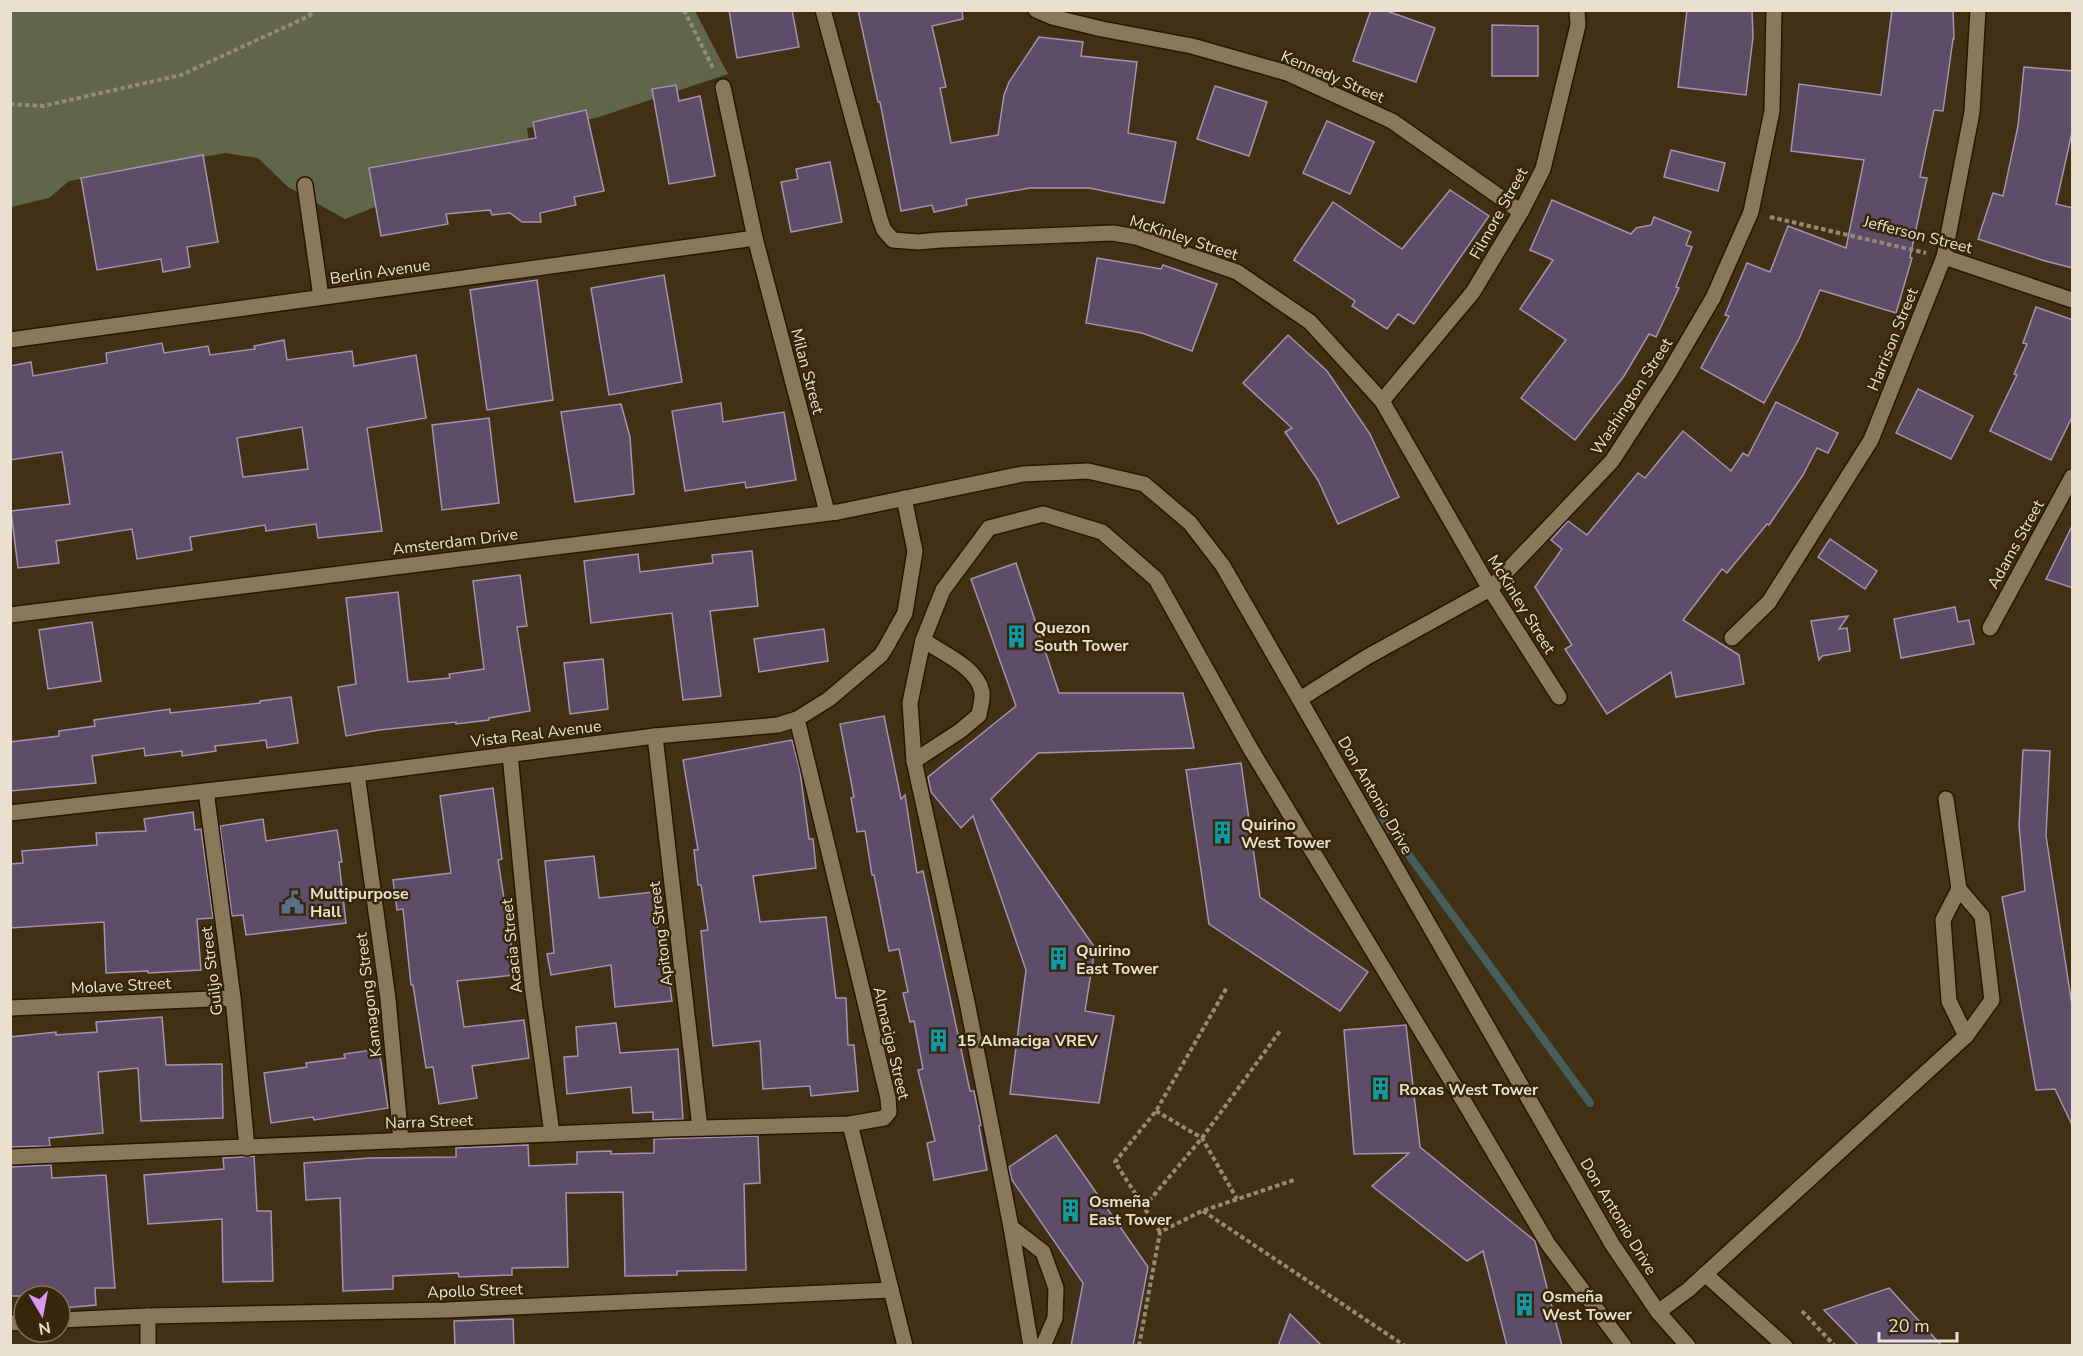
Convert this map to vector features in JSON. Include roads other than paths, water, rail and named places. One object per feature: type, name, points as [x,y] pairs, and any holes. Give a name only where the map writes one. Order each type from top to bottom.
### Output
[{"type":"street","name":"McKinley Street","points":[[823,10],[880,219],[884,230],[893,240],[918,242],[1113,233],[1136,237],[1237,272],[1310,322],[1383,401],[1490,589],[1559,697]]},
{"type":"street","name":"Kennedy Street","points":[[1036,10],[1052,17],[1102,29],[1192,46],[1287,74],[1392,121],[1521,212]]},
{"type":"street","name":"Filmore Street","points":[[1383,401],[1473,292],[1521,212],[1542,169],[1578,25],[1577,10]]},
{"type":"street","name":"Washington Street","points":[[1300,699],[1367,657],[1490,589],[1612,461],[1669,373],[1713,298],[1751,212],[1772,111],[1773,10]]},
{"type":"street","name":"Harrison Street","points":[[1732,638],[1769,602],[1870,440],[1944,257],[1972,111],[1978,10]]},
{"type":"street","name":"Milan Street","points":[[723,87],[755,238],[827,512]]},
{"type":"street","points":[[304,185],[321,297]]},
{"type":"street","name":"Berlin Avenue","points":[[10,340],[755,238]]},
{"type":"street","name":"Jefferson Street","points":[[1944,257],[2073,300]]},
{"type":"street","name":"Don Antonio Drive","points":[[904,498],[1023,474],[1088,471],[1144,484],[1190,522],[1223,566],[1612,1244],[1658,1312],[1688,1346]]},
{"type":"street","name":"Adams Street","points":[[1990,628],[2073,477]]},
{"type":"street","name":"Amsterdam Drive","points":[[10,615],[827,512],[904,498]]},
{"type":"street","name":"Vista Real Avenue","points":[[10,813],[357,774],[655,736],[778,725],[797,719],[829,699],[881,655],[905,613],[915,551],[904,498]]},
{"type":"street","points":[[1031,1346],[968,1002],[914,761],[910,703],[923,640],[943,590],[989,528],[1043,513],[1102,532],[1156,579],[1250,748],[1466,1104],[1548,1244],[1624,1346]]},
{"type":"street","points":[[914,761],[960,732],[979,715],[982,694],[977,679],[965,668],[923,640]]},
{"type":"street","name":"Almaciga Street","points":[[797,719],[888,1098],[889,1112],[884,1118],[850,1124]]},
{"type":"street","name":"Apitong Street","points":[[655,736],[700,1128]]},
{"type":"street","name":"Acacia Street","points":[[510,754],[532,985],[552,1134]]},
{"type":"street","name":"Kamagong Street","points":[[357,774],[388,999],[401,1140]]},
{"type":"street","name":"Guiljo Street","points":[[206,791],[248,1148]]},
{"type":"street","points":[[1658,1312],[1688,1290],[1966,1036],[1992,1000],[1982,916],[1959,889],[1946,799]]},
{"type":"street","points":[[1959,889],[1943,920],[1949,1001],[1966,1036]]},
{"type":"street","name":"Molave Street","points":[[10,1008],[232,998]]},
{"type":"street","points":[[850,1124],[905,1346]]},
{"type":"street","name":"Narra Street","points":[[10,1157],[700,1128],[850,1124]]},
{"type":"street","points":[[1011,1227],[1043,1252],[1056,1288],[1055,1318],[1043,1346]]},
{"type":"street","points":[[1705,1274],[1785,1346]]},
{"type":"street","name":"Apollo Street","points":[[72,1319],[446,1310],[891,1290]]},
{"type":"street","points":[[148,1316],[148,1346]]},
{"type":"waterway","points":[[1381,817],[1590,1103]]},
{"type":"place","name":"Quezon South Tower","points":[[1016,636]]},
{"type":"place","name":"Quirino West Tower","points":[[1223,833]]},
{"type":"place","name":"Multipurpose Hall","points":[[292,902]]},
{"type":"place","name":"Quirino East Tower","points":[[1058,959]]},
{"type":"place","name":"15 Almaciga VREV","points":[[939,1040]]},
{"type":"place","name":"Roxas West Tower","points":[[1381,1089]]},
{"type":"place","name":"Osmeña East Tower","points":[[1071,1210]]},
{"type":"place","name":"Osmeña West Tower","points":[[1524,1305]]}]
